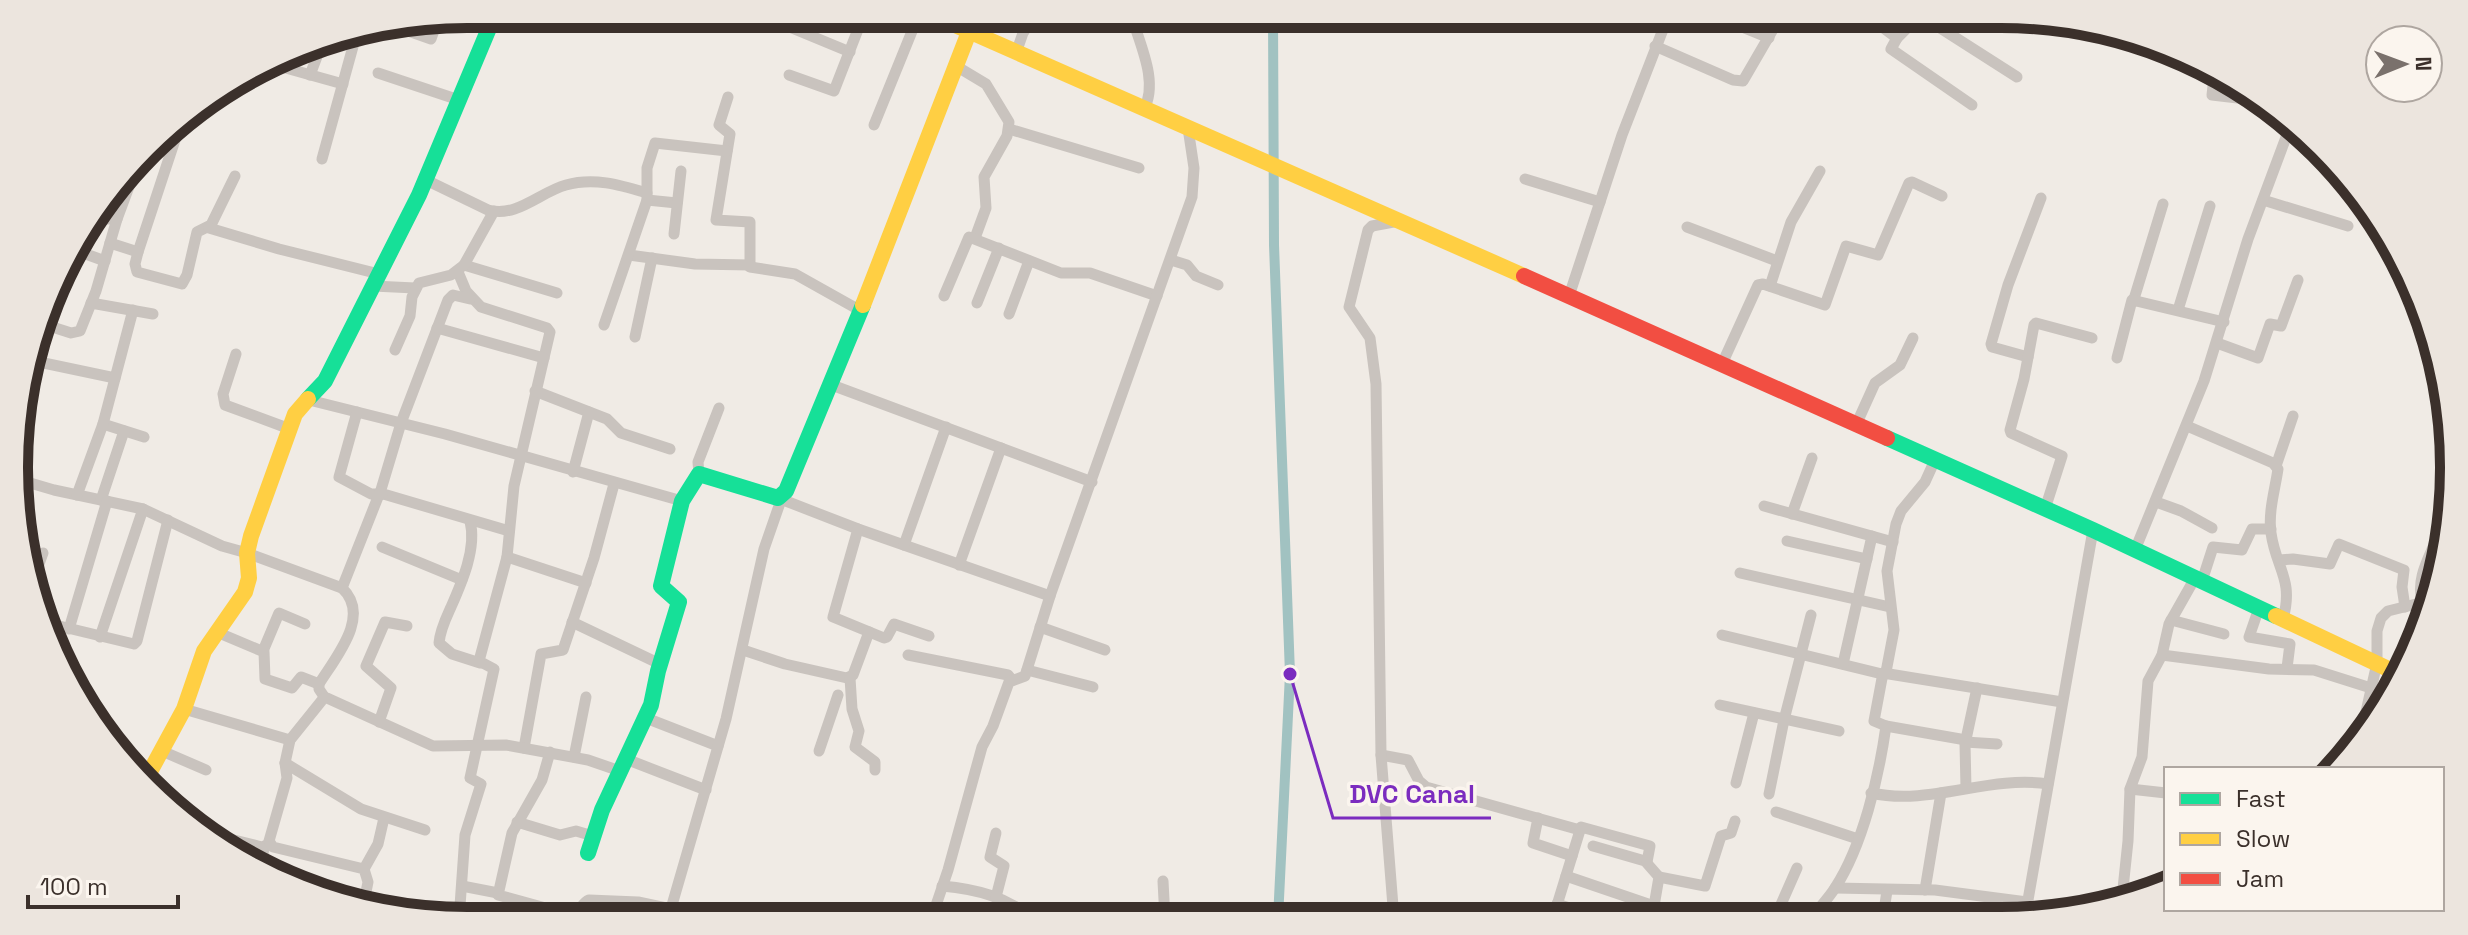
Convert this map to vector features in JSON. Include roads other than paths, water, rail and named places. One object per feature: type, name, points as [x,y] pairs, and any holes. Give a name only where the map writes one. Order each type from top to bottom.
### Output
[{"type":"street","points":[[150,771],[184,709],[198,664],[245,592],[250,566],[247,553],[295,414],[325,381],[426,180],[488,28]]},
{"type":"street","points":[[792,28],[850,52]]},
{"type":"street","points":[[789,75],[834,91],[859,28]]},
{"type":"street","points":[[874,125],[913,28]]},
{"type":"street","points":[[672,907],[718,746],[743,650],[764,549],[780,499],[861,311],[956,66],[967,28]]},
{"type":"street","points":[[973,28],[1016,53],[1352,199],[2093,530],[2391,670]]},
{"type":"street","points":[[1016,53],[1026,28]]},
{"type":"street","points":[[1135,28],[1151,88],[1144,109]]},
{"type":"street","points":[[1569,296],[1663,28]]},
{"type":"street","points":[[1744,28],[1769,38]]},
{"type":"street","points":[[1655,46],[1738,81],[1746,78],[1774,28]]},
{"type":"street","points":[[1884,28],[1897,38]]},
{"type":"street","points":[[1907,28],[1892,49],[1972,105]]},
{"type":"street","points":[[1940,28],[2017,77]]},
{"type":"street","points":[[411,32],[431,39],[434,29]]},
{"type":"street","points":[[322,159],[354,43]]},
{"type":"street","points":[[310,75],[318,54]]},
{"type":"street","points":[[956,66],[986,84],[1007,117],[1009,129],[984,177],[986,208],[975,238]]},
{"type":"street","points":[[284,68],[343,84]]},
{"type":"street","points":[[378,73],[459,100]]},
{"type":"street","points":[[2213,83],[2212,95],[2239,98]]},
{"type":"street","points":[[728,97],[719,125],[730,132],[715,218],[717,221],[750,222],[750,265]]},
{"type":"street","points":[[1009,129],[1139,168]]},
{"type":"street","points":[[1012,680],[1024,679],[1050,596],[1192,197],[1193,130]]},
{"type":"street","points":[[2135,550],[2187,426],[2224,322],[2248,239],[2287,135]]},
{"type":"street","points":[[175,140],[138,252],[137,272],[182,284],[197,232],[209,228],[376,280],[415,288]]},
{"type":"street","points":[[604,325],[647,196],[647,168],[655,143],[727,151]]},
{"type":"street","points":[[674,234],[681,171]]},
{"type":"street","points":[[1770,286],[1791,222],[1820,171]]},
{"type":"street","points":[[209,228],[235,176]]},
{"type":"street","points":[[1525,179],[1600,202]]},
{"type":"street","points":[[426,180],[494,211],[529,204],[556,188],[578,182],[612,183],[677,203]]},
{"type":"street","points":[[1722,364],[1758,285],[1770,286],[1825,305],[1846,246],[1878,255],[1909,183],[1942,196]]},
{"type":"street","points":[[51,326],[76,334],[91,303],[128,189]]},
{"type":"street","points":[[2028,357],[1992,347],[1991,344],[2008,285],[2041,198]]},
{"type":"street","points":[[2263,200],[2348,226]]},
{"type":"street","points":[[2117,358],[2130,301],[2134,299],[2163,204]]},
{"type":"street","points":[[2178,310],[2210,206]]},
{"type":"street","points":[[395,350],[410,316],[415,288],[422,280],[446,277],[461,268],[494,211]]},
{"type":"street","points":[[106,218],[117,219]]},
{"type":"street","points":[[1393,907],[1381,755],[1376,384],[1370,338],[1349,307],[1368,230],[1372,226],[1399,220]]},
{"type":"street","points":[[1687,227],[1777,261]]},
{"type":"street","points":[[944,296],[968,237],[1061,273],[1090,273],[1157,296]]},
{"type":"street","points":[[110,243],[138,252]]},
{"type":"street","points":[[977,303],[999,248]]},
{"type":"street","points":[[84,253],[105,261]]},
{"type":"street","points":[[629,255],[710,265],[750,265],[751,268],[795,274],[861,311]]},
{"type":"street","points":[[635,337],[652,258]]},
{"type":"street","points":[[1171,260],[1187,265],[1196,276],[1218,285]]},
{"type":"street","points":[[1009,314],[1029,261]]},
{"type":"street","points":[[461,268],[557,293]]},
{"type":"street","points":[[461,268],[470,299]]},
{"type":"street","points":[[2217,343],[2258,358],[2270,324],[2281,326],[2298,280]]},
{"type":"street","points":[[342,588],[380,493],[401,423],[450,296],[470,299],[489,310],[547,328],[550,332],[521,457],[507,557],[490,614],[480,663]]},
{"type":"street","points":[[2134,299],[2224,322]]},
{"type":"street","points":[[91,303],[153,314]]},
{"type":"street","points":[[77,495],[103,424],[133,310]]},
{"type":"street","points":[[2045,509],[2062,456],[2010,430],[2035,324],[2092,338]]},
{"type":"street","points":[[437,328],[544,358]]},
{"type":"street","points":[[1856,425],[1875,383],[1900,365],[1913,338]]},
{"type":"street","points":[[236,354],[223,394],[225,405],[290,429]]},
{"type":"street","points":[[41,362],[115,378]]},
{"type":"street","points":[[829,384],[1092,482]]},
{"type":"street","points":[[535,391],[611,421],[621,433],[670,449]]},
{"type":"street","points":[[309,400],[682,501]]},
{"type":"street","points":[[588,853],[623,765],[646,718],[679,601],[661,586],[682,501],[699,474],[698,462],[719,408]]},
{"type":"street","points":[[357,412],[339,477],[380,493],[509,531]]},
{"type":"street","points":[[573,472],[589,412]]},
{"type":"street","points":[[2283,619],[2288,593],[2270,519],[2276,466],[2293,416]]},
{"type":"street","points":[[103,424],[144,437]]},
{"type":"street","points":[[2187,426],[2276,466]]},
{"type":"street","points":[[904,545],[946,427]]},
{"type":"street","points":[[69,629],[124,431]]},
{"type":"street","points":[[959,565],[1001,448]]},
{"type":"street","points":[[1792,514],[1812,458]]},
{"type":"street","points":[[1935,460],[1925,482],[1901,511],[1893,542],[1887,571],[1894,630],[1874,722],[1965,741],[1997,744]]},
{"type":"street","points":[[699,474],[780,499],[1050,596]]},
{"type":"street","points":[[29,482],[143,509],[222,546],[342,588],[351,600],[353,624],[349,636],[319,684],[325,698],[433,746],[478,744],[550,752],[623,765],[706,790]]},
{"type":"street","points":[[524,748],[541,654],[563,650],[614,484]]},
{"type":"street","points":[[2156,502],[2212,528]]},
{"type":"street","points":[[1764,506],[1893,542]]},
{"type":"street","points":[[100,637],[143,509]]},
{"type":"street","points":[[57,626],[134,644],[168,520]]},
{"type":"street","points":[[460,907],[465,835],[481,784],[470,778],[494,666],[452,654],[439,643],[470,550],[470,521]]},
{"type":"street","points":[[858,529],[832,616],[886,638],[894,624],[929,636]]},
{"type":"street","points":[[2123,889],[2130,789],[2142,757],[2148,681],[2162,655],[2171,620],[2198,580],[2213,547],[2242,550],[2252,529],[2271,529]]},
{"type":"street","points":[[2026,906],[2093,530]]},
{"type":"street","points":[[1843,664],[1872,536]]},
{"type":"street","points":[[1787,541],[1867,559]]},
{"type":"street","points":[[2280,560],[2330,564],[2339,544],[2405,571],[2402,587],[2405,607]]},
{"type":"street","points":[[382,547],[462,580]]},
{"type":"street","points":[[2422,590],[2419,581],[2432,550]]},
{"type":"street","points":[[39,565],[43,553]]},
{"type":"street","points":[[507,557],[586,583]]},
{"type":"street","points":[[1740,573],[1890,607]]},
{"type":"street","points":[[2366,712],[2377,663],[2377,631],[2381,618],[2388,611],[2419,603]]},
{"type":"street","points":[[2259,608],[2249,637],[2290,644],[2287,668]]},
{"type":"street","points":[[305,624],[279,613],[263,651],[265,679],[292,688],[301,677],[319,684]]},
{"type":"street","points":[[1769,794],[1811,615]]},
{"type":"street","points":[[2171,620],[2224,634]]},
{"type":"street","points":[[379,722],[391,688],[366,666],[386,621],[407,626]]},
{"type":"street","points":[[572,622],[660,664]]},
{"type":"street","points":[[1040,627],[1105,650]]},
{"type":"street","points":[[869,632],[850,678],[853,717],[859,731],[855,747],[875,762],[875,770]]},
{"type":"street","points":[[219,633],[263,651]]},
{"type":"street","points":[[1722,635],[1884,673],[2062,702]]},
{"type":"street","points":[[743,650],[797,667],[850,678]]},
{"type":"street","points":[[908,655],[1008,675],[1012,680]]},
{"type":"street","points":[[2162,655],[2249,667],[2324,672],[2371,688]]},
{"type":"street","points":[[1027,670],[1093,687]]},
{"type":"street","points":[[935,907],[982,747],[1012,680]]},
{"type":"street","points":[[1966,788],[1965,741],[1977,688]]},
{"type":"street","points":[[819,751],[838,695]]},
{"type":"street","points":[[574,757],[586,697]]},
{"type":"street","points":[[264,857],[287,778],[285,763],[290,740],[325,698]]},
{"type":"street","points":[[1720,705],[1839,731]]},
{"type":"street","points":[[184,709],[290,740]]},
{"type":"street","points":[[1736,783],[1754,713]]},
{"type":"street","points":[[646,718],[718,746]]},
{"type":"street","points":[[1820,907],[1835,888],[1858,839],[1878,776],[1886,726]]},
{"type":"street","points":[[162,751],[206,770]]},
{"type":"street","points":[[498,893],[512,833],[542,780],[550,752]]},
{"type":"street","points":[[1381,755],[1408,760],[1423,786],[1580,830],[1583,827],[1650,846],[1647,862]]},
{"type":"street","points":[[285,763],[352,805],[425,830]]},
{"type":"street","points":[[1871,793],[1896,797],[2004,782],[2048,784]]},
{"type":"street","points":[[2130,789],[2164,793]]},
{"type":"street","points":[[1925,890],[1941,793]]},
{"type":"street","points":[[1776,812],[1858,839]]},
{"type":"street","points":[[365,895],[368,882],[364,869],[378,844],[384,818]]},
{"type":"street","points":[[1538,818],[1533,843],[1572,856]]},
{"type":"street","points":[[1593,846],[1647,862],[1659,877],[1705,886],[1721,836],[1731,833],[1735,821]]},
{"type":"street","points":[[517,822],[560,835],[576,831],[593,836]]},
{"type":"street","points":[[1556,907],[1580,830]]},
{"type":"street","points":[[996,833],[990,857],[1004,866],[996,897]]},
{"type":"street","points":[[232,839],[364,869]]},
{"type":"street","points":[[1780,907],[1797,868]]},
{"type":"street","points":[[1566,876],[1654,906],[1659,877]]},
{"type":"street","points":[[1163,881],[1164,907]]},
{"type":"street","points":[[462,886],[498,893],[541,907]]},
{"type":"street","points":[[942,886],[996,897],[1017,907]]},
{"type":"street","points":[[1835,888],[1925,890],[2027,902]]},
{"type":"street","points":[[1885,907],[1887,891]]},
{"type":"street","points":[[581,907],[589,900],[638,902],[662,907]]},
{"type":"street","points":[[1557,904],[1566,907]]},
{"type":"waterway","points":[[1273,28],[1274,245],[1290,674],[1279,907]]},
{"type":"place","name":"DVC Canal","points":[[1290,674]]}]
